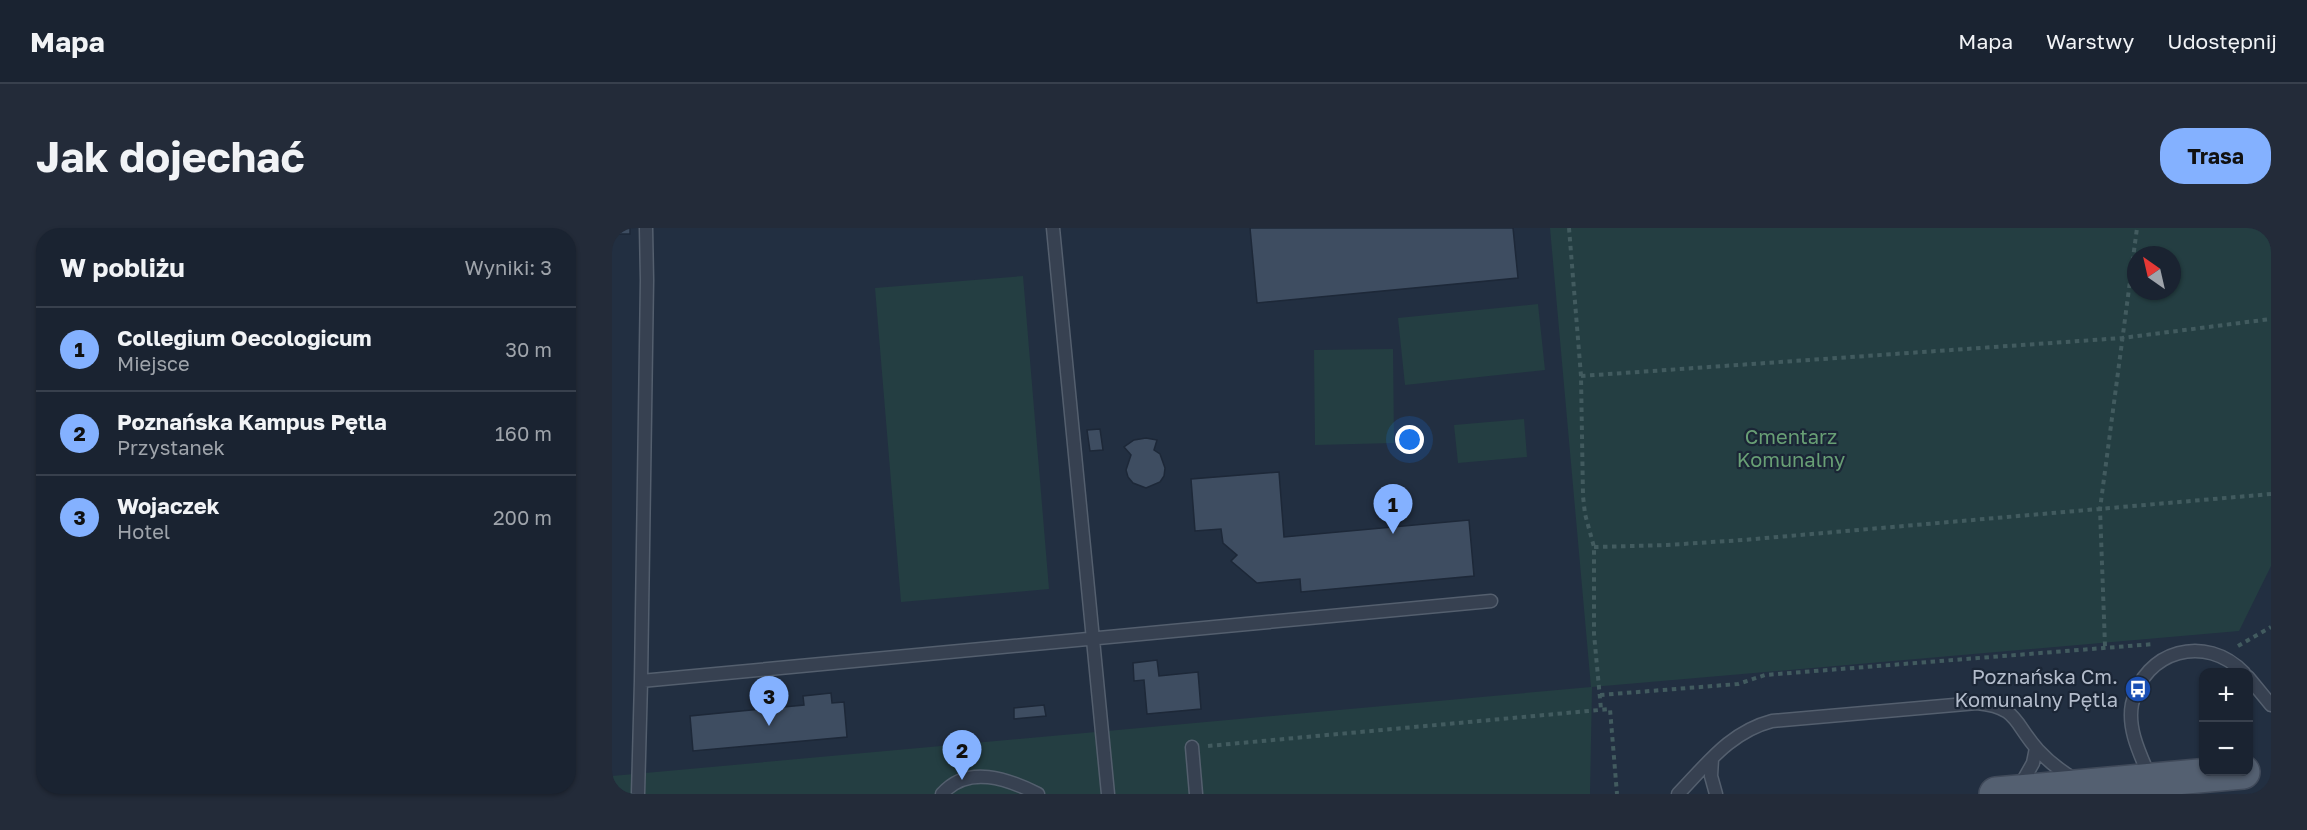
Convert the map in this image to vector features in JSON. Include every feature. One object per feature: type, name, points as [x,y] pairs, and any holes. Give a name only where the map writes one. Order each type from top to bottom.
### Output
[{"type":"main road","points":[[2253,771],[2271,769]]},
{"type":"main road","points":[[2006,793],[2199,775]]},
{"type":"lane","points":[[638,794],[646,228]]},
{"type":"lane","points":[[1053,228],[1108,794]]},
{"type":"lane","points":[[640,681],[1491,601]]},
{"type":"lane","points":[[2151,780],[2134,739],[2131,722],[2132,704],[2147,674],[2160,662],[2175,654],[2190,650],[2207,650],[2222,655],[2239,668]]},
{"type":"lane","points":[[2253,683],[2271,705]]},
{"type":"lane","points":[[1678,794],[1729,741],[1742,732],[1772,721],[1977,703],[2002,707],[2012,714],[2036,748],[2066,774],[2086,786]]},
{"type":"lane","points":[[1192,747],[1196,794]]},
{"type":"lane","points":[[2006,793],[2033,764],[2036,748]]},
{"type":"lane","points":[[1712,759],[1711,776],[1716,794]]},
{"type":"lane","points":[[942,794],[962,780],[992,777],[1008,780],[1038,794]]},
{"type":"path","points":[[1569,228],[1581,376],[1583,496],[1585,514],[1594,547],[1594,634],[1601,710]]},
{"type":"path","points":[[2105,646],[2100,508],[2137,228]]},
{"type":"path","points":[[1581,376],[2122,338],[2271,319]]},
{"type":"path","points":[[1594,547],[1743,540],[2271,494]]},
{"type":"path","points":[[2222,655],[2271,627]]},
{"type":"path","points":[[1600,695],[1738,684],[1765,675],[2105,646],[2152,643],[2175,654]]},
{"type":"path","points":[[1192,747],[1610,709],[1617,794]]},
{"type":"green space","name":"Cmentarz Komunalny","points":[[1550,228],[2271,228],[2271,566],[2239,631],[1592,687],[1590,794],[612,794],[612,776],[1591,687]]},
{"type":"green space","points":[[1023,276],[1049,589],[901,602],[875,288]]},
{"type":"green space","points":[[1538,304],[1545,370],[1405,385],[1398,318]]},
{"type":"green space","points":[[1393,349],[1394,443],[1315,445],[1314,350]]},
{"type":"green space","points":[[1524,419],[1527,457],[1458,463],[1454,425]]},
{"type":"building","points":[[612,228],[630,228],[630,234],[612,234]]},
{"type":"building","points":[[1250,228],[1513,228],[1518,278],[1257,303]]},
{"type":"building","points":[[1100,429],[1103,450],[1090,451],[1087,430]]},
{"type":"building","points":[[1146,438],[1157,440],[1154,450],[1160,454],[1165,468],[1160,482],[1146,488],[1133,483],[1128,477],[1126,470],[1131,455],[1124,447],[1134,440]]},
{"type":"building","points":[[1279,472],[1284,537],[1469,520],[1474,576],[1301,592],[1300,579],[1257,583],[1231,561],[1237,555],[1223,543],[1221,529],[1195,531],[1191,479]]},
{"type":"building","points":[[1157,660],[1159,676],[1198,672],[1201,709],[1147,714],[1144,680],[1134,681],[1133,663]]},
{"type":"building","points":[[831,693],[832,703],[844,702],[847,737],[693,751],[690,716],[804,705],[803,696]]},
{"type":"building","points":[[1044,705],[1046,716],[1014,719],[1014,708]]},
{"type":"place","name":"Collegium Oecologicum","points":[[1393,534]]},
{"type":"place","name":"Poznańska Cm. Komunalny Pętla","points":[[2138,689]]},
{"type":"place","name":"Wojaczek","points":[[769,726]]},
{"type":"place","name":"Poznańska Kampus Pętla","points":[[962,780]]}]
